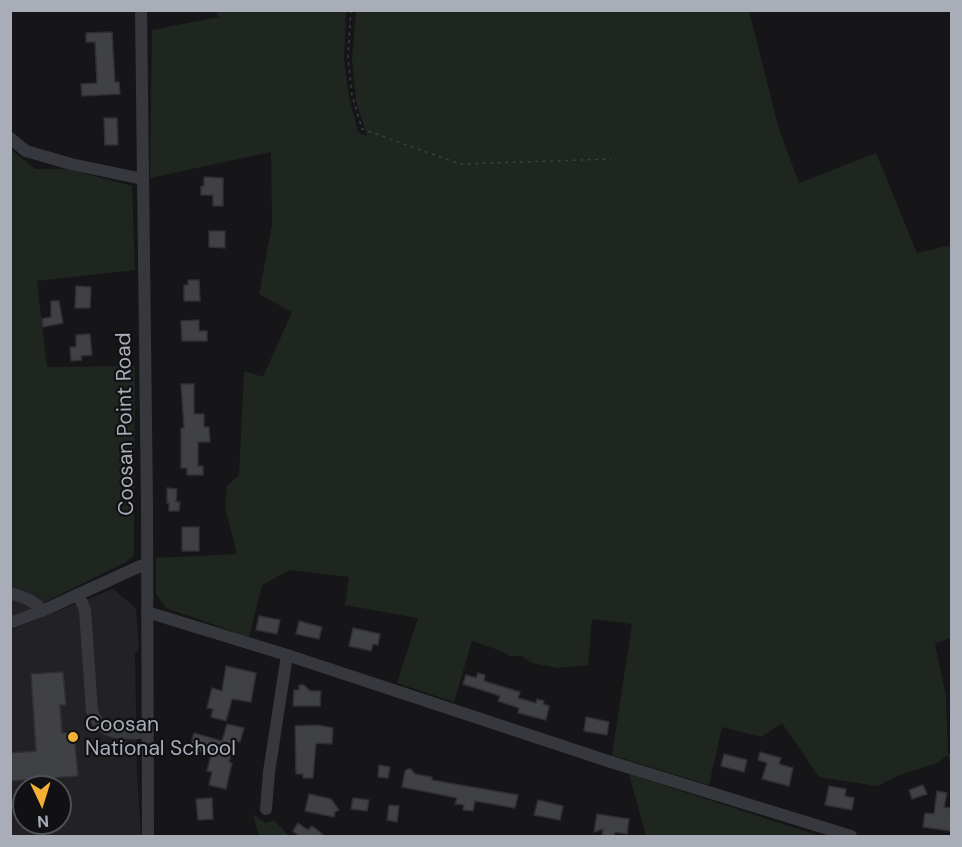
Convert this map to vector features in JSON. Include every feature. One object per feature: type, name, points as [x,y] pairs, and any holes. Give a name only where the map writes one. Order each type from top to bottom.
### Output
[{"type":"street","name":"Coosan Point Road","points":[[141,10],[148,837]]},
{"type":"street","points":[[10,138],[27,151],[71,164],[143,179]]},
{"type":"street","points":[[10,623],[42,611],[147,563]]},
{"type":"street","points":[[10,593],[27,598],[37,604],[42,611]]},
{"type":"street","points":[[78,594],[85,610],[92,711],[95,721],[105,729],[119,733],[147,733]]},
{"type":"street","points":[[147,612],[851,837]]},
{"type":"street","points":[[267,809],[269,772],[287,655]]},
{"type":"path","points":[[351,10],[348,57],[352,95],[362,129],[460,164],[611,159]]},
{"type":"shaded area","points":[[216,11],[346,11],[344,59],[349,97],[358,132],[367,136],[356,101],[352,60],[356,11],[749,11],[778,126],[799,183],[876,153],[917,253],[951,245],[952,637],[935,644],[946,696],[948,754],[951,754],[951,769],[948,755],[937,763],[900,775],[877,786],[819,777],[782,723],[761,737],[722,727],[709,785],[612,755],[632,624],[592,619],[588,665],[558,668],[532,663],[522,656],[509,656],[472,641],[454,702],[397,683],[418,618],[345,605],[349,577],[290,570],[262,585],[249,637],[166,608],[156,594],[156,558],[237,554],[225,508],[227,486],[239,475],[244,371],[263,377],[292,312],[259,294],[272,225],[271,152],[150,178],[152,30],[219,17]]},
{"type":"shaded area","points":[[10,149],[35,169],[68,169],[132,186],[135,270],[37,281],[47,367],[135,366],[134,555],[126,562],[53,598],[11,586]]},
{"type":"shaded area","points":[[11,586],[53,598],[11,619]]},
{"type":"shaded area","name":"Coosan National School","points":[[113,589],[136,608],[139,650],[135,653],[137,771],[141,836],[11,836],[11,630]]},
{"type":"shaded area","points":[[629,774],[820,836],[646,836]]},
{"type":"shaded area","points":[[253,814],[265,823],[274,820],[289,836],[259,836]]},
{"type":"building","points":[[112,32],[115,82],[119,82],[120,94],[82,96],[81,84],[97,83],[95,42],[86,42],[86,33]]},
{"type":"building","points":[[104,118],[117,118],[118,145],[105,145]]},
{"type":"building","points":[[204,177],[223,178],[223,206],[213,206],[213,195],[201,195]]},
{"type":"building","points":[[209,231],[225,231],[225,248],[209,247]]},
{"type":"building","points":[[188,280],[199,280],[200,301],[184,301],[184,285],[188,285]]},
{"type":"building","points":[[76,286],[91,287],[90,308],[75,308]]},
{"type":"building","points":[[51,301],[59,301],[63,323],[43,327],[42,319],[51,317]]},
{"type":"building","points":[[199,320],[199,331],[207,331],[207,341],[182,341],[181,321]]},
{"type":"building","points":[[90,334],[92,355],[81,356],[82,360],[71,361],[70,347],[76,347],[76,335]]},
{"type":"building","points":[[181,384],[194,384],[194,414],[204,414],[204,427],[209,427],[210,442],[198,442],[198,466],[203,466],[203,475],[187,475],[187,468],[181,468],[181,428],[184,428]]},
{"type":"building","points":[[167,488],[177,489],[176,502],[180,502],[179,511],[169,511]]},
{"type":"building","points":[[182,527],[199,527],[199,551],[182,551]]},
{"type":"building","points":[[259,616],[280,620],[277,634],[256,630]]},
{"type":"building","points":[[299,621],[322,627],[319,639],[296,634]]},
{"type":"building","points":[[353,628],[380,634],[378,645],[373,644],[371,651],[349,646]]},
{"type":"building","points":[[226,666],[256,673],[251,702],[232,699],[226,721],[211,717],[213,709],[207,708],[212,688],[222,691]]},
{"type":"building","points":[[63,672],[66,705],[60,705],[62,733],[74,732],[78,776],[12,775],[12,781],[10,781],[10,753],[36,751],[31,674]]},
{"type":"building","points":[[478,673],[485,675],[484,681],[520,692],[518,698],[536,703],[537,699],[544,701],[543,704],[549,706],[546,720],[518,713],[519,708],[498,701],[500,696],[463,684],[466,675],[476,678]]},
{"type":"building","points":[[299,685],[304,685],[310,691],[321,691],[320,706],[293,706],[294,690],[299,690]]},
{"type":"building","points":[[586,717],[609,722],[607,735],[584,731]]},
{"type":"building","points":[[227,724],[244,728],[240,742],[235,741],[229,762],[232,763],[226,789],[209,785],[212,772],[207,771],[211,755],[194,750],[195,745],[191,744],[194,733],[222,741]]},
{"type":"building","points":[[318,725],[333,728],[332,744],[316,743],[313,778],[303,778],[303,774],[296,774],[295,726]]},
{"type":"building","points":[[760,752],[781,758],[779,764],[793,768],[789,786],[762,779],[767,763],[758,760]]},
{"type":"building","points":[[724,754],[747,760],[744,772],[721,766]]},
{"type":"building","points":[[379,765],[390,767],[388,778],[378,777]]},
{"type":"building","points":[[408,769],[415,774],[432,777],[432,780],[518,795],[515,808],[475,801],[473,811],[463,810],[464,805],[455,804],[457,798],[402,787],[405,771]]},
{"type":"building","points":[[923,785],[927,794],[912,799],[909,790]]},
{"type":"building","points":[[829,786],[846,789],[845,796],[854,798],[852,810],[825,805]]},
{"type":"building","points":[[937,791],[947,793],[944,807],[951,808],[951,831],[923,827],[925,813],[934,814]]},
{"type":"building","points":[[309,794],[331,799],[339,810],[335,812],[334,817],[305,811]]},
{"type":"building","points":[[212,798],[213,819],[198,820],[196,799]]},
{"type":"building","points":[[353,798],[369,800],[367,811],[351,809]]},
{"type":"building","points":[[538,800],[563,806],[560,820],[534,815]]},
{"type":"building","points":[[389,805],[399,806],[397,822],[387,820]]},
{"type":"building","points":[[597,814],[629,819],[627,834],[615,832],[614,837],[602,835],[603,829],[594,832]]},
{"type":"building","points":[[298,823],[308,830],[312,826],[326,837],[300,837],[293,831]]},
{"type":"place","name":"Coosan National School","points":[[73,737]]}]
